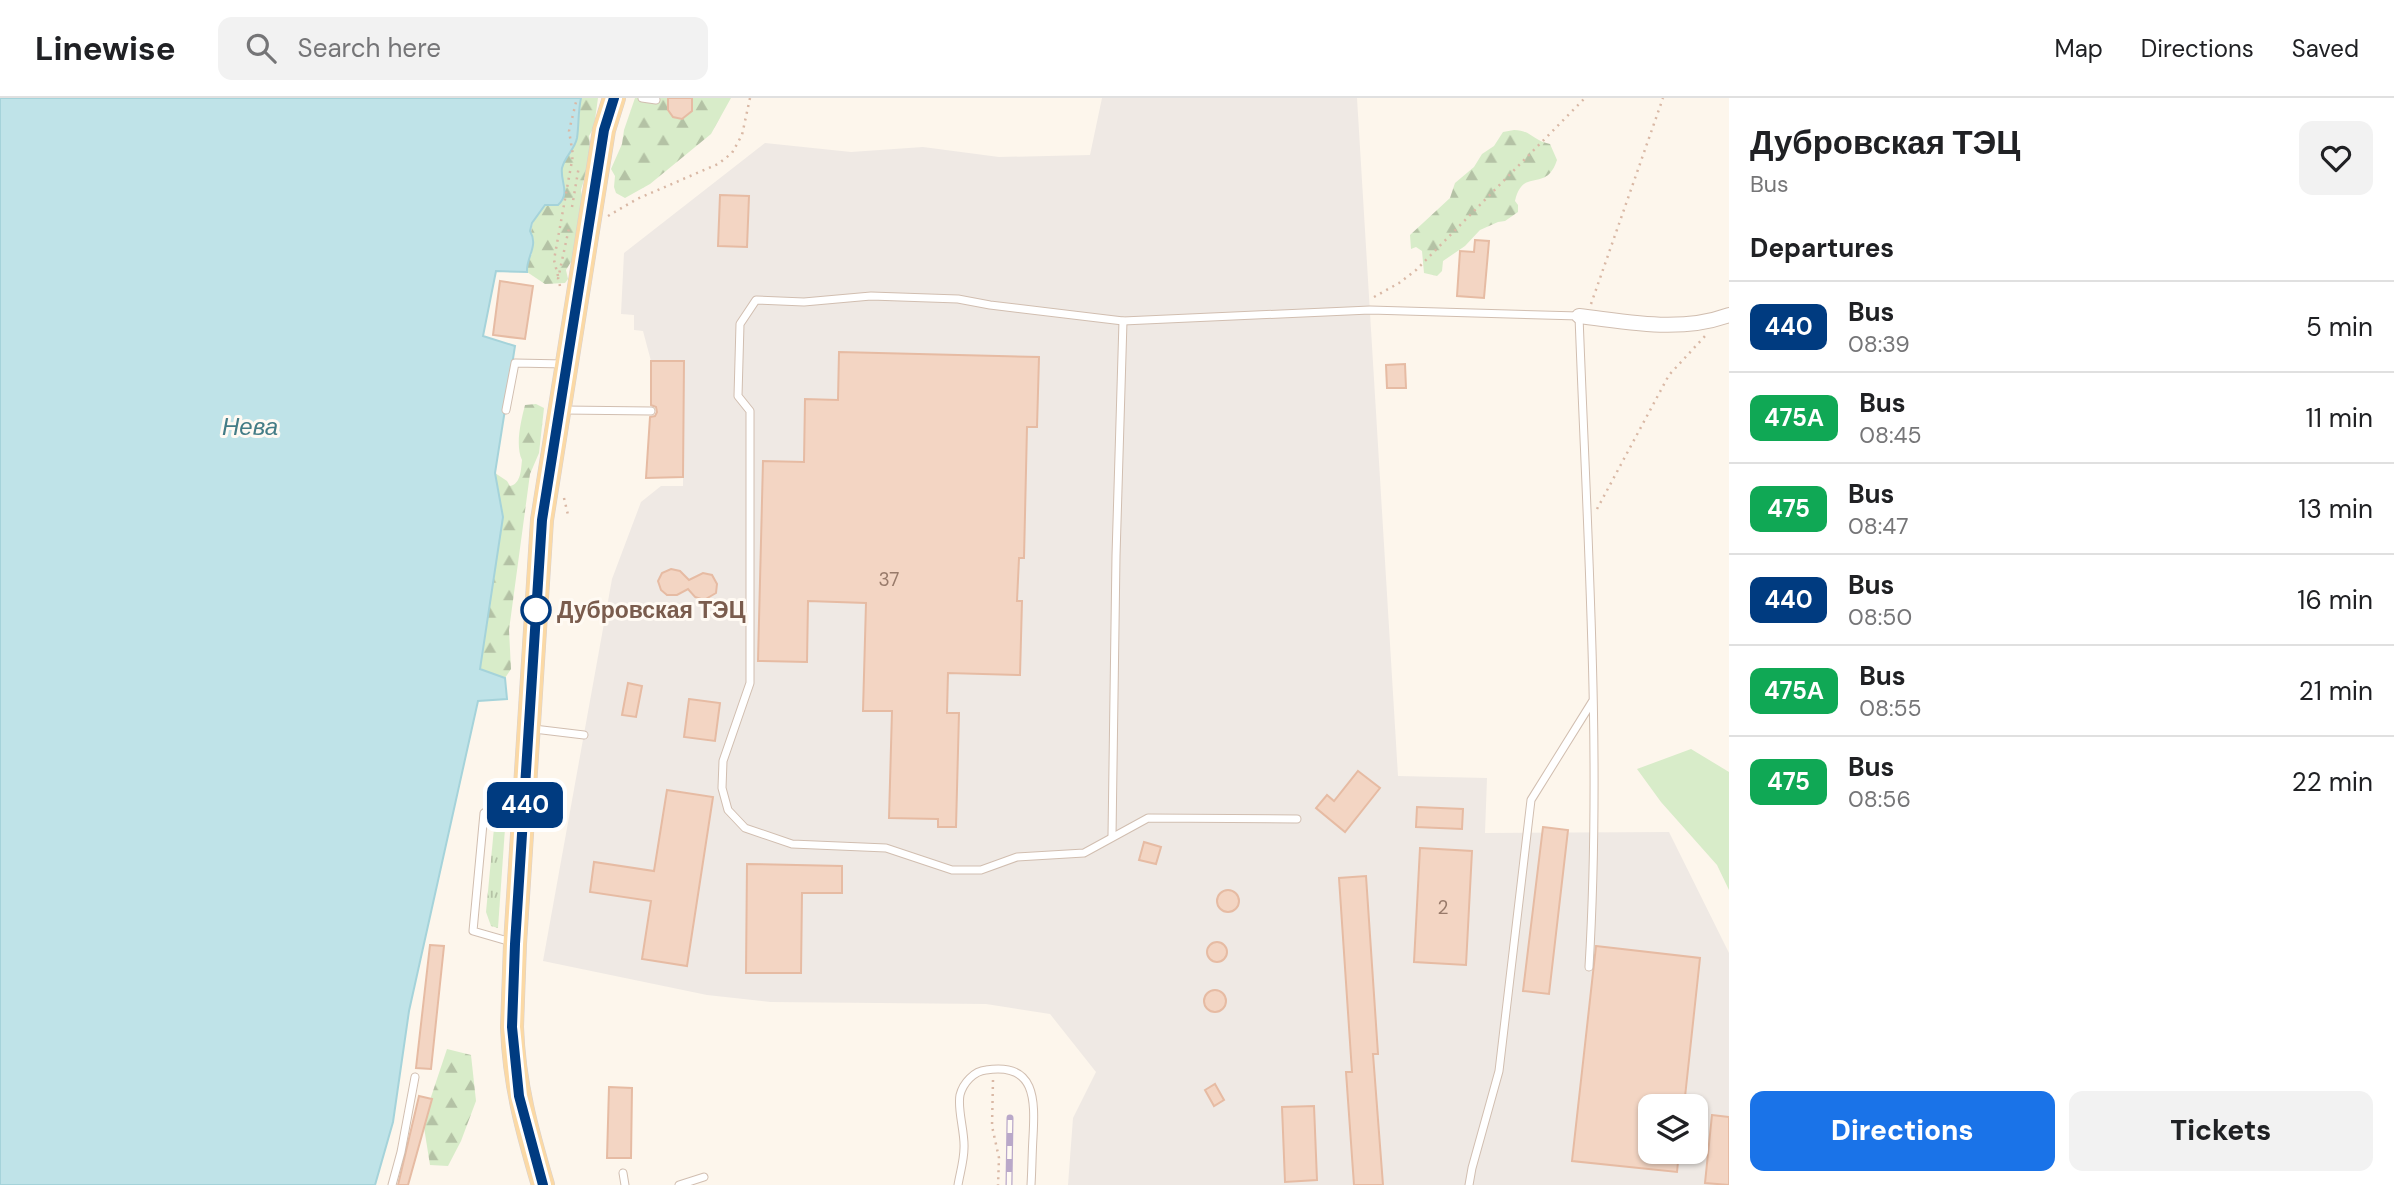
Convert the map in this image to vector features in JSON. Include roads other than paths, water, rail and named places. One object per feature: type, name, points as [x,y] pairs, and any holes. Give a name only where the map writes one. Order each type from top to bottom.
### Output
[{"type":"main road","points":[[543,1185],[521,1110],[512,1027],[542,520],[604,130],[614,98]]},
{"type":"street","points":[[1583,317],[1654,325],[1706,323],[1729,315]]},
{"type":"lane","points":[[642,98],[656,100]]},
{"type":"lane","points":[[1297,819],[1148,818],[1084,853],[1017,857],[981,870],[952,870],[886,848],[792,844],[745,828],[728,810],[722,788],[723,761],[750,683],[750,411],[738,396],[740,324],[756,300],[804,302],[871,296],[958,299],[1123,321],[1370,310],[1583,317],[1592,701],[1593,900],[1589,967]]},
{"type":"lane","points":[[1112,836],[1123,321]]},
{"type":"lane","points":[[506,410],[515,363],[565,364]]},
{"type":"lane","points":[[558,410],[651,411]]},
{"type":"lane","points":[[1469,1185],[1499,1071],[1531,800],[1592,701]]},
{"type":"lane","points":[[530,729],[584,735]]},
{"type":"lane","points":[[515,944],[473,931],[484,813],[526,784]]},
{"type":"lane","points":[[958,1185],[964,1148],[960,1095],[967,1081],[979,1071],[993,1069],[1012,1071],[1026,1080],[1033,1091],[1035,1105],[1031,1185]]},
{"type":"lane","points":[[392,1185],[415,1077]]},
{"type":"lane","points":[[623,1172],[625,1185]]},
{"type":"lane","points":[[679,1185],[704,1177]]},
{"type":"water","name":"Нева","points":[[0,98],[581,98],[577,138],[562,168],[562,201],[558,205],[545,205],[532,223],[530,231],[533,247],[527,272],[496,271],[483,336],[515,346],[495,473],[503,517],[480,669],[505,678],[507,699],[478,701],[409,1011],[393,1122],[375,1185],[0,1185]]},
{"type":"railway","points":[[1009,1185],[1010,1118]]},
{"type":"place","name":"Дубровская ТЭЦ","points":[[536,610]]}]
